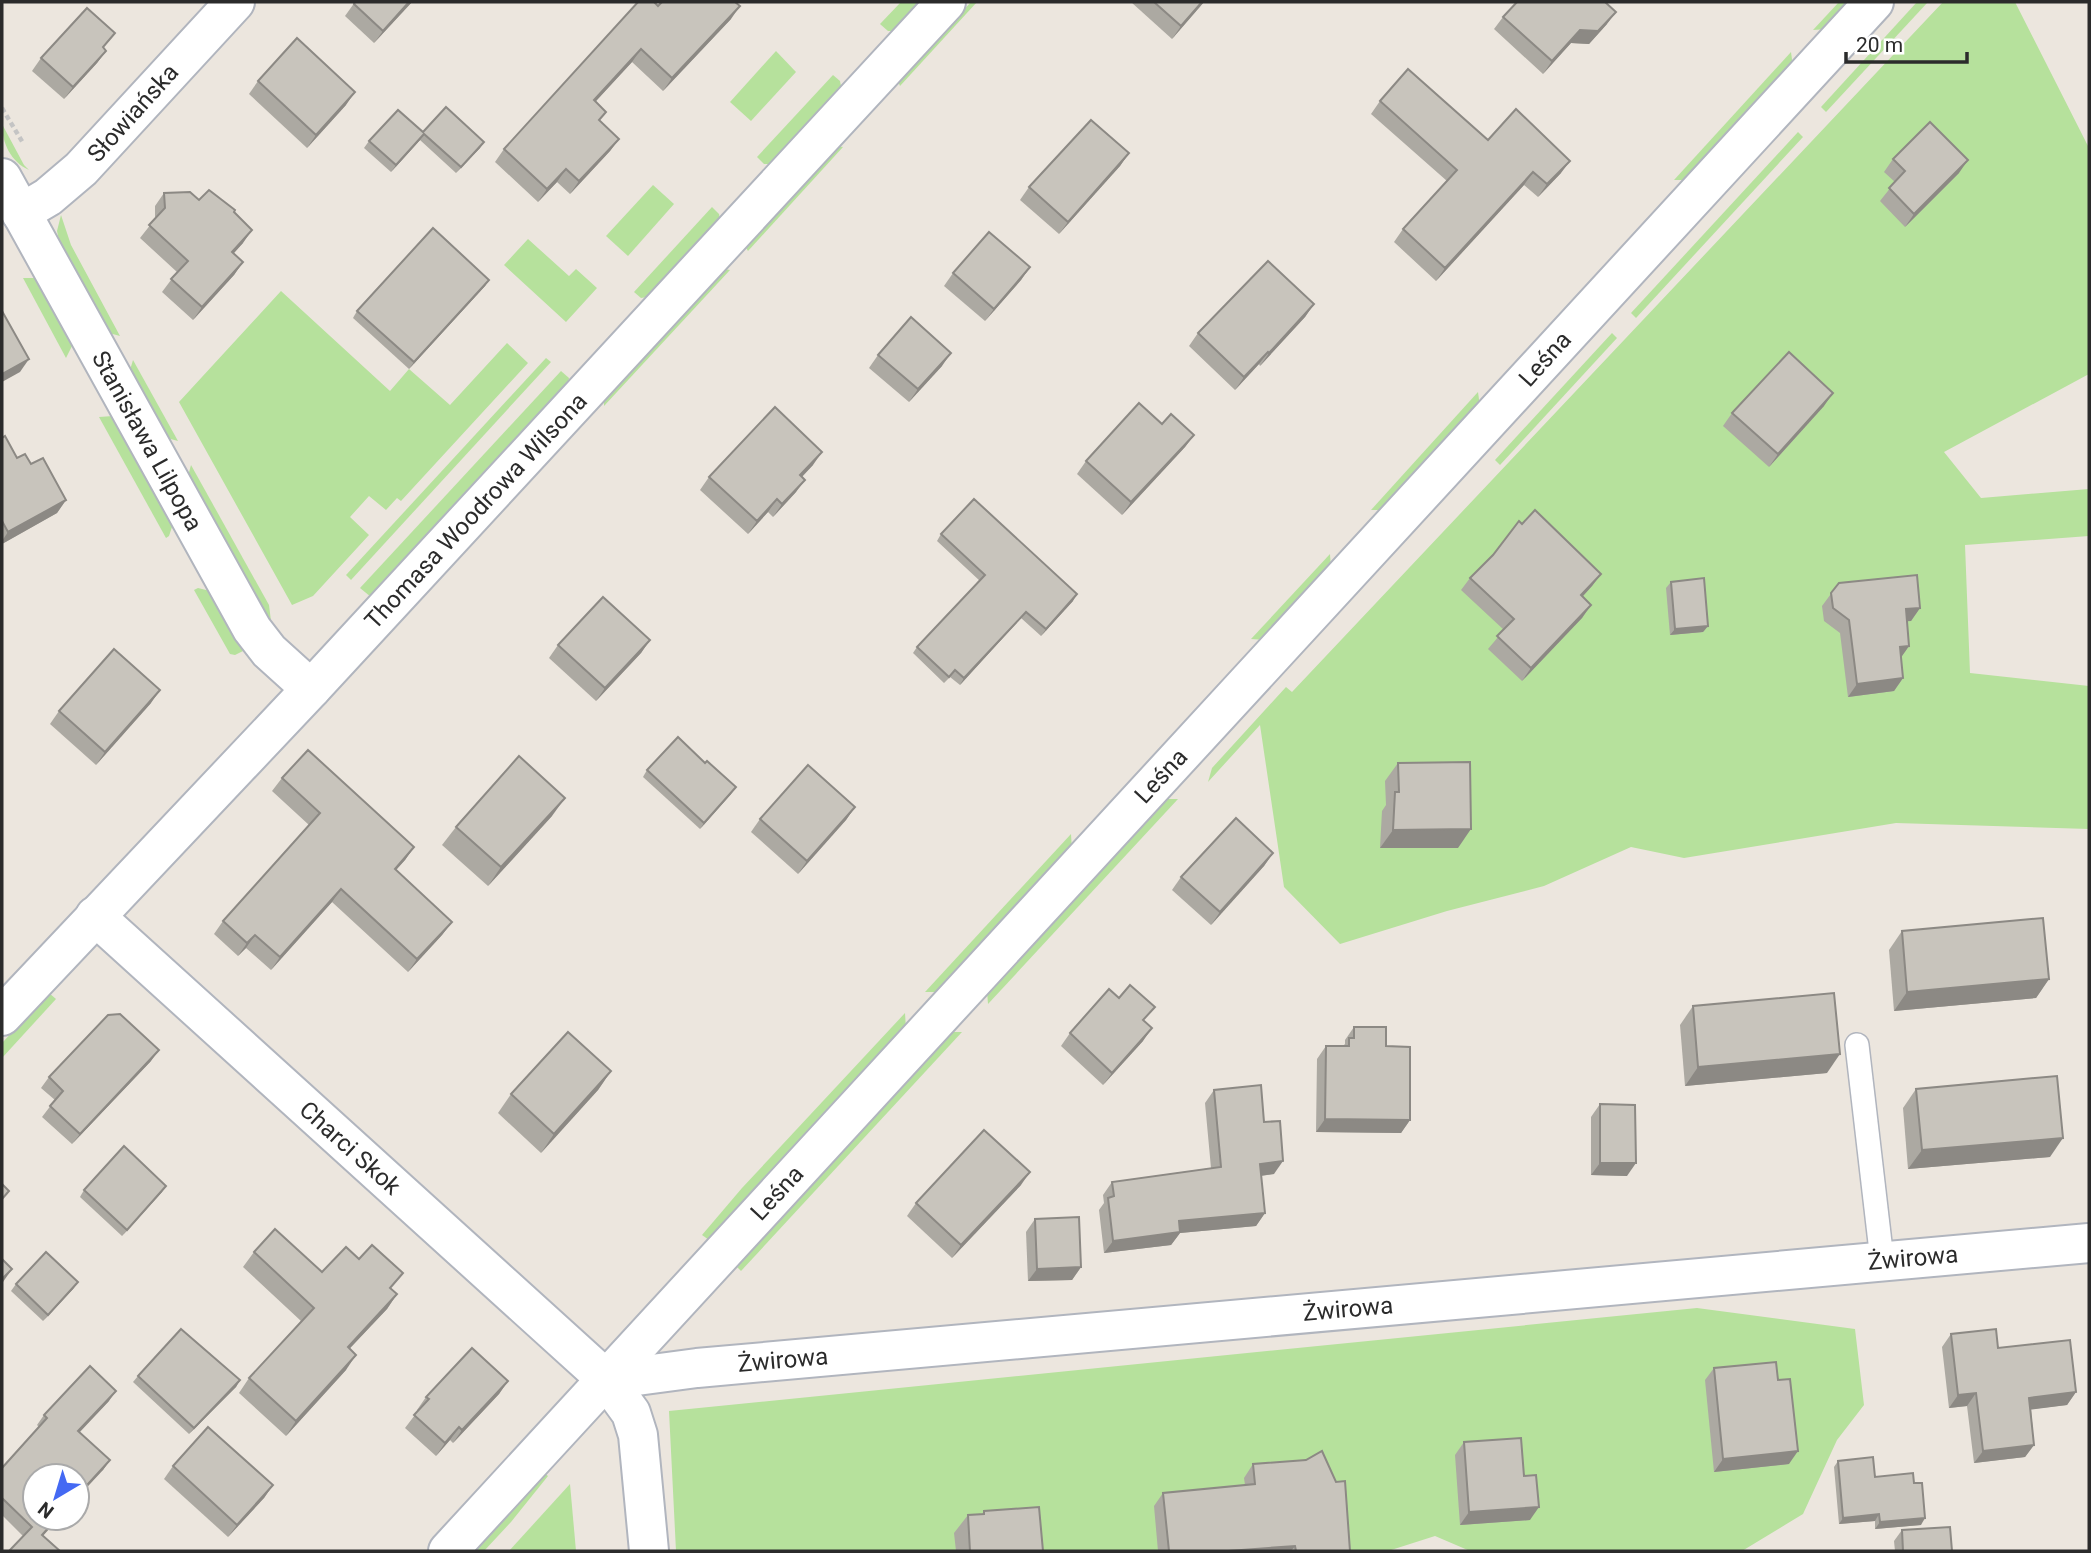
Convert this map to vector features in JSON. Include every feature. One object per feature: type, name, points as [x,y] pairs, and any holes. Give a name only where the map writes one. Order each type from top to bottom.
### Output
[{"type":"street","name":"Słowiańska","points":[[21,213],[48,197],[81,169],[235,2]]},
{"type":"street","name":"Thomasa Woodrowa Wilsona","points":[[2,1016],[311,689],[946,2]]},
{"type":"street","name":"Leśna","points":[[449,1551],[1874,2]]},
{"type":"street","name":"Stanisława Lilpopa","points":[[2,178],[252,629],[277,659],[311,689]]},
{"type":"street","name":"Charci Skok","points":[[95,916],[607,1380],[631,1413],[638,1435],[649,1551]]},
{"type":"street","name":"Żwirowa","points":[[607,1380],[697,1368],[2089,1243]]},
{"type":"lane","points":[[1857,1045],[1882,1261]]},
{"type":"green space","points":[[901,2],[920,2],[893,31],[888,31],[880,24]]},
{"type":"green space","points":[[971,2],[977,2],[900,86],[898,81]]},
{"type":"green space","points":[[1839,2],[1852,2],[1827,29],[1813,30]]},
{"type":"green space","points":[[1917,2],[1928,2],[1826,112],[1821,107]]},
{"type":"green space","points":[[1943,2],[2015,2],[2089,148],[2089,374],[1944,452],[1981,498],[2089,489],[2089,536],[1965,545],[1970,673],[2089,686],[2089,829],[1896,823],[1684,858],[1631,847],[1544,886],[1447,911],[1340,944],[1284,887],[1260,725],[1208,782],[1212,768],[1286,687],[1292,692]]},
{"type":"green space","points":[[776,51],[796,72],[751,121],[730,102]]},
{"type":"green space","points":[[1791,52],[1793,67],[1689,180],[1674,180]]},
{"type":"green space","points":[[833,75],[840,81],[841,86],[770,164],[764,164],[757,157]]},
{"type":"green space","points":[[2,124],[29,170],[17,162],[9,151]]},
{"type":"green space","points":[[1798,132],[1803,137],[1636,318],[1631,313]]},
{"type":"green space","points":[[837,146],[843,147],[748,251],[745,246]]},
{"type":"green space","points":[[653,185],[674,204],[628,256],[606,236]]},
{"type":"green space","points":[[712,207],[720,219],[647,297],[641,298],[634,292]]},
{"type":"green space","points":[[61,215],[71,245],[120,336],[109,333],[60,245],[57,231]]},
{"type":"green space","points":[[528,239],[569,276],[576,269],[597,288],[566,322],[504,265]]},
{"type":"green space","points":[[724,269],[730,270],[604,406],[604,400]]},
{"type":"green space","points":[[23,278],[37,278],[73,344],[66,358]]},
{"type":"green space","points":[[281,291],[390,391],[409,369],[450,405],[507,343],[528,363],[401,501],[397,498],[386,510],[369,496],[350,517],[369,535],[313,596],[292,605],[179,402]]},
{"type":"green space","points":[[1612,333],[1617,338],[1500,465],[1495,460]]},
{"type":"green space","points":[[546,358],[551,362],[351,580],[346,575]]},
{"type":"green space","points":[[133,360],[178,441],[167,438],[130,370]]},
{"type":"green space","points":[[561,371],[569,378],[568,383],[371,597],[360,588]]},
{"type":"green space","points":[[1478,392],[1480,407],[1385,510],[1371,510]]},
{"type":"green space","points":[[113,416],[173,524],[166,538],[99,417]]},
{"type":"green space","points":[[191,465],[269,605],[271,621],[188,476]]},
{"type":"green space","points":[[1330,554],[1331,568],[1266,640],[1251,639]]},
{"type":"green space","points":[[198,588],[210,591],[243,651],[230,654],[194,590]]},
{"type":"green space","points":[[1166,799],[1178,799],[988,1004],[987,991]]},
{"type":"green space","points":[[1071,834],[1072,850],[941,992],[925,992]]},
{"type":"green space","points":[[49,993],[56,999],[2,1058],[2,1043]]},
{"type":"green space","points":[[905,1013],[906,1029],[709,1240],[702,1235],[742,1188]]},
{"type":"green space","points":[[950,1032],[962,1032],[741,1271],[736,1266]]},
{"type":"green space","points":[[1697,1308],[1855,1329],[1864,1405],[1837,1440],[1803,1514],[1742,1551],[1470,1551],[1435,1536],[1388,1551],[676,1551],[669,1411]]},
{"type":"green space","points":[[544,1473],[548,1476],[511,1522],[484,1551],[472,1551]]},
{"type":"green space","points":[[570,1484],[576,1551],[509,1551]]},
{"type":"building","points":[[409,2],[383,31],[354,4]]},
{"type":"building","points":[[638,2],[654,2],[658,6],[662,2],[735,2],[740,6],[672,78],[641,49],[594,100],[606,112],[599,120],[619,139],[579,181],[566,169],[547,189],[504,149]]},
{"type":"building","points":[[1154,2],[1202,2],[1181,26]]},
{"type":"building","points":[[1517,2],[1605,2],[1616,12],[1598,31],[1580,30],[1552,61],[1503,17]]},
{"type":"building","points":[[87,8],[115,33],[103,47],[106,51],[73,87],[41,58]]},
{"type":"building","points":[[297,38],[355,92],[316,135],[258,81]]},
{"type":"building","points":[[1408,69],[1488,140],[1516,109],[1570,161],[1547,184],[1533,172],[1445,268],[1403,229],[1457,170],[1380,101]]},
{"type":"building","points":[[446,107],[484,142],[461,167],[424,134],[396,165],[369,141],[398,110],[423,132]]},
{"type":"building","points":[[1091,120],[1129,153],[1068,222],[1029,187]]},
{"type":"building","points":[[1930,122],[1968,160],[1914,214],[1889,188],[1905,171],[1893,159]]},
{"type":"building","points":[[209,190],[235,210],[252,230],[232,252],[243,262],[202,307],[171,279],[188,261],[149,225],[165,208],[164,193],[190,192],[199,200]]},
{"type":"building","points":[[433,228],[489,280],[414,362],[357,311]]},
{"type":"building","points":[[989,232],[1030,267],[994,309],[953,273]]},
{"type":"building","points":[[1268,261],[1314,304],[1244,377],[1198,333]]},
{"type":"building","points":[[2,311],[29,359],[2,374]]},
{"type":"building","points":[[911,317],[951,353],[918,389],[878,355]]},
{"type":"building","points":[[1789,352],[1833,393],[1778,454],[1732,413]]},
{"type":"building","points":[[1139,403],[1162,424],[1171,414],[1194,435],[1131,502],[1086,461]]},
{"type":"building","points":[[775,407],[822,452],[800,475],[805,480],[782,504],[777,499],[757,521],[709,477]]},
{"type":"building","points":[[5,436],[17,458],[25,454],[31,464],[43,458],[66,500],[8,532],[2,521],[2,438]]},
{"type":"building","points":[[974,499],[1077,594],[1046,629],[1026,612],[964,678],[955,670],[949,677],[917,647],[985,575],[941,534]]},
{"type":"building","points":[[1535,510],[1601,574],[1581,595],[1591,605],[1531,668],[1497,636],[1514,619],[1470,578],[1493,555],[1519,521],[1522,524]]},
{"type":"building","points":[[1917,575],[1920,608],[1906,609],[1909,646],[1900,647],[1903,678],[1857,684],[1849,620],[1833,608],[1831,593],[1839,583]]},
{"type":"building","points":[[1704,578],[1708,626],[1675,629],[1671,582]]},
{"type":"building","points":[[603,597],[650,640],[605,688],[558,645]]},
{"type":"building","points":[[114,649],[160,690],[105,752],[59,711]]},
{"type":"building","points":[[678,737],[736,787],[704,823],[647,770]]},
{"type":"building","points":[[308,750],[414,847],[395,869],[452,922],[417,959],[341,889],[280,957],[255,935],[247,943],[223,921],[320,813],[282,778]]},
{"type":"building","points":[[519,756],[565,798],[501,867],[456,827]]},
{"type":"building","points":[[1470,762],[1471,829],[1393,830],[1395,792],[1399,792],[1398,763]]},
{"type":"building","points":[[808,765],[855,807],[807,861],[760,819]]},
{"type":"building","points":[[1236,818],[1273,853],[1220,912],[1181,877]]},
{"type":"building","points":[[2043,918],[2049,979],[1907,992],[1902,931]]},
{"type":"building","points":[[1130,985],[1155,1007],[1143,1020],[1152,1028],[1112,1073],[1070,1033],[1109,989],[1119,998]]},
{"type":"building","points":[[1834,993],[1840,1054],[1698,1067],[1693,1006]]},
{"type":"building","points":[[120,1014],[159,1050],[80,1134],[50,1106],[63,1091],[49,1077],[108,1015]]},
{"type":"building","points":[[1354,1027],[1386,1027],[1386,1046],[1410,1047],[1410,1120],[1325,1119],[1326,1046],[1349,1046],[1349,1038],[1354,1038]]},
{"type":"building","points":[[568,1032],[611,1071],[554,1134],[511,1094]]},
{"type":"building","points":[[2057,1076],[2063,1138],[1922,1150],[1916,1089]]},
{"type":"building","points":[[1261,1085],[1264,1122],[1280,1121],[1283,1161],[1260,1164],[1265,1213],[1179,1221],[1180,1232],[1113,1241],[1108,1198],[1114,1196],[1112,1182],[1221,1167],[1214,1090]]},
{"type":"building","points":[[1600,1104],[1635,1105],[1636,1163],[1600,1163]]},
{"type":"building","points":[[984,1130],[1030,1172],[961,1245],[916,1203]]},
{"type":"building","points":[[124,1146],[166,1186],[127,1230],[84,1190]]},
{"type":"building","points":[[2,1184],[9,1191],[2,1199]]},
{"type":"building","points":[[1079,1217],[1081,1267],[1037,1269],[1035,1219]]},
{"type":"building","points":[[275,1229],[322,1272],[346,1247],[359,1259],[372,1245],[403,1273],[390,1288],[397,1294],[348,1347],[356,1355],[296,1421],[249,1378],[314,1308],[254,1252]]},
{"type":"building","points":[[46,1252],[78,1282],[48,1315],[16,1284]]},
{"type":"building","points":[[2,1259],[12,1269],[2,1279]]},
{"type":"building","points":[[181,1329],[240,1380],[194,1428],[138,1376]]},
{"type":"building","points":[[1996,1329],[1998,1348],[2070,1340],[2076,1392],[2029,1398],[2034,1445],[1983,1451],[1976,1393],[1958,1395],[1951,1334]]},
{"type":"building","points":[[472,1348],[508,1381],[462,1430],[459,1427],[445,1443],[414,1415],[429,1399],[426,1397]]},
{"type":"building","points":[[1776,1362],[1778,1380],[1790,1379],[1798,1451],[1723,1459],[1714,1368]]},
{"type":"building","points":[[90,1366],[116,1391],[78,1431],[110,1460],[91,1481],[91,1462],[21,1462],[21,1516],[2,1498],[2,1468],[47,1418],[44,1415]]},
{"type":"building","points":[[208,1427],[273,1485],[237,1525],[173,1466]]},
{"type":"building","points":[[1521,1438],[1524,1476],[1536,1475],[1539,1507],[1469,1512],[1464,1442]]},
{"type":"building","points":[[1322,1451],[1336,1482],[1345,1481],[1350,1551],[1296,1551],[1295,1546],[1228,1551],[1169,1551],[1163,1493],[1255,1484],[1253,1464],[1306,1460]]},
{"type":"building","points":[[1873,1457],[1875,1477],[1913,1473],[1914,1483],[1922,1483],[1925,1518],[1880,1522],[1879,1514],[1843,1518],[1838,1461]]},
{"type":"building","points":[[1039,1507],[1043,1551],[970,1551],[968,1515],[984,1514],[984,1511]]},
{"type":"building","points":[[1950,1527],[1952,1551],[1903,1551],[1902,1530]]},
{"type":"building","points":[[27,1532],[45,1532],[42,1535],[60,1551],[9,1551]]}]
